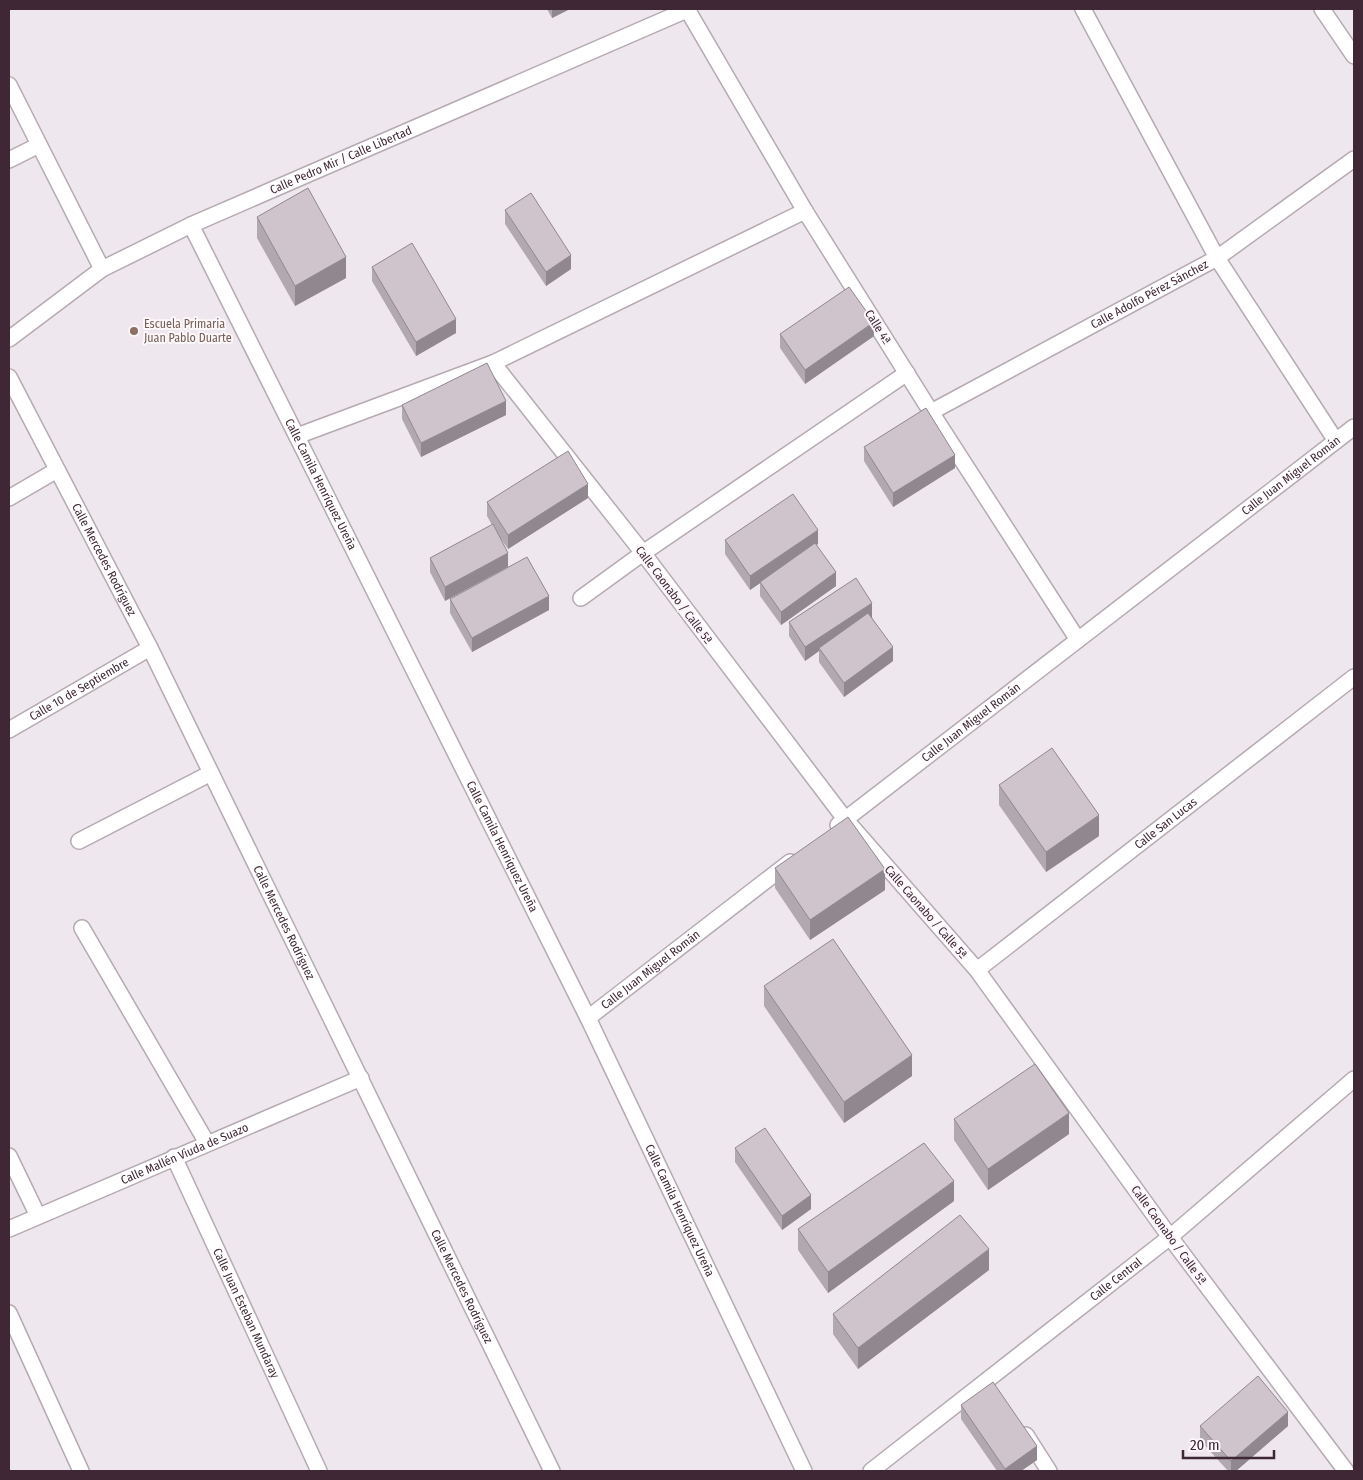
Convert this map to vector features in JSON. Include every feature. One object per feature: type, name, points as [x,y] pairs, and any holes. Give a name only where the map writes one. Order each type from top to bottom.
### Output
[{"type":"street","name":"Calle 4ª","points":[[688,9],[805,211],[931,412],[1078,640]]},
{"type":"street","name":"Calle Pedro Mir / Calle Libertad","points":[[9,339],[102,269],[191,225],[688,9]]},
{"type":"street","points":[[1083,9],[1218,258],[1336,440]]},
{"type":"street","points":[[1322,9],[1354,56]]},
{"type":"street","points":[[9,85],[102,269]]},
{"type":"street","points":[[9,160],[39,145]]},
{"type":"street","name":"Calle Adolfo Pérez Sánchez","points":[[931,412],[1218,258],[1354,159]]},
{"type":"street","points":[[297,436],[493,363],[805,211]]},
{"type":"street","name":"Calle Camila Henríquez Ureña","points":[[191,225],[588,1018],[804,1471]]},
{"type":"street","name":"Calle Caonabo / Calle 5ª","points":[[493,363],[643,553],[845,819],[978,970],[1170,1237],[1346,1471]]},
{"type":"street","points":[[581,598],[643,553],[907,373]]},
{"type":"street","name":"Calle Mercedes Rodríguez","points":[[9,377],[150,648],[552,1471]]},
{"type":"street","name":"Calle Juan Miguel Román","points":[[830,831],[1354,427]]},
{"type":"street","points":[[9,498],[57,470]]},
{"type":"street","name":"Calle 10 de Septiembre","points":[[9,730],[150,648]]},
{"type":"street","name":"Calle San Lucas","points":[[978,970],[1354,677]]},
{"type":"street","points":[[79,841],[211,773]]},
{"type":"street","name":"Calle Juan Miguel Román","points":[[588,1018],[798,855]]},
{"type":"street","points":[[82,928],[207,1143]]},
{"type":"street","name":"Calle Mallén Viuda de Suazo","points":[[9,1229],[361,1078]]},
{"type":"street","name":"Calle Central","points":[[871,1471],[994,1383],[1170,1237],[1354,1079]]},
{"type":"street","points":[[9,1156],[38,1216]]},
{"type":"street","name":"Calle Juan Esteban Mundaray","points":[[174,1157],[319,1471]]},
{"type":"street","points":[[9,1313],[81,1471]]},
{"type":"street","points":[[1017,1421],[1049,1471]]},
{"type":"building","points":[[308,188],[346,257],[295,286],[257,217]]},
{"type":"building","points":[[531,193],[571,255],[546,272],[505,210]]},
{"type":"building","points":[[412,243],[456,319],[416,342],[372,267]]},
{"type":"building","points":[[849,287],[874,322],[805,370],[780,334]]},
{"type":"building","points":[[487,363],[506,401],[421,443],[402,405]]},
{"type":"building","points":[[926,408],[955,455],[893,493],[864,447]]},
{"type":"building","points":[[568,451],[588,484],[508,535],[487,502]]},
{"type":"building","points":[[793,494],[818,530],[750,576],[725,540]]},
{"type":"building","points":[[493,524],[508,553],[445,587],[430,558]]},
{"type":"building","points":[[815,543],[836,572],[781,612],[760,582]]},
{"type":"building","points":[[527,557],[549,596],[472,638],[450,599]]},
{"type":"building","points":[[856,578],[872,603],[805,647],[789,622]]},
{"type":"building","points":[[868,613],[893,647],[844,683],[819,648]]},
{"type":"building","points":[[1052,748],[1099,815],[1046,852],[999,785]]},
{"type":"building","points":[[848,817],[885,869],[810,920],[775,868]]},
{"type":"building","points":[[833,939],[912,1055],[844,1102],[764,986]]},
{"type":"building","points":[[1035,1064],[1069,1113],[988,1169],[954,1119]]},
{"type":"building","points":[[765,1128],[811,1195],[782,1216],[735,1148]]},
{"type":"building","points":[[924,1143],[954,1181],[828,1272],[798,1229]]},
{"type":"building","points":[[960,1215],[989,1249],[858,1348],[833,1314]]},
{"type":"building","points":[[1258,1376],[1288,1412],[1231,1461],[1200,1426]]},
{"type":"building","points":[[993,1382],[1037,1446],[1005,1469],[961,1405]]},
{"type":"place","name":"Escuela Primaria Juan Pablo Duarte","points":[[134,331]]}]
